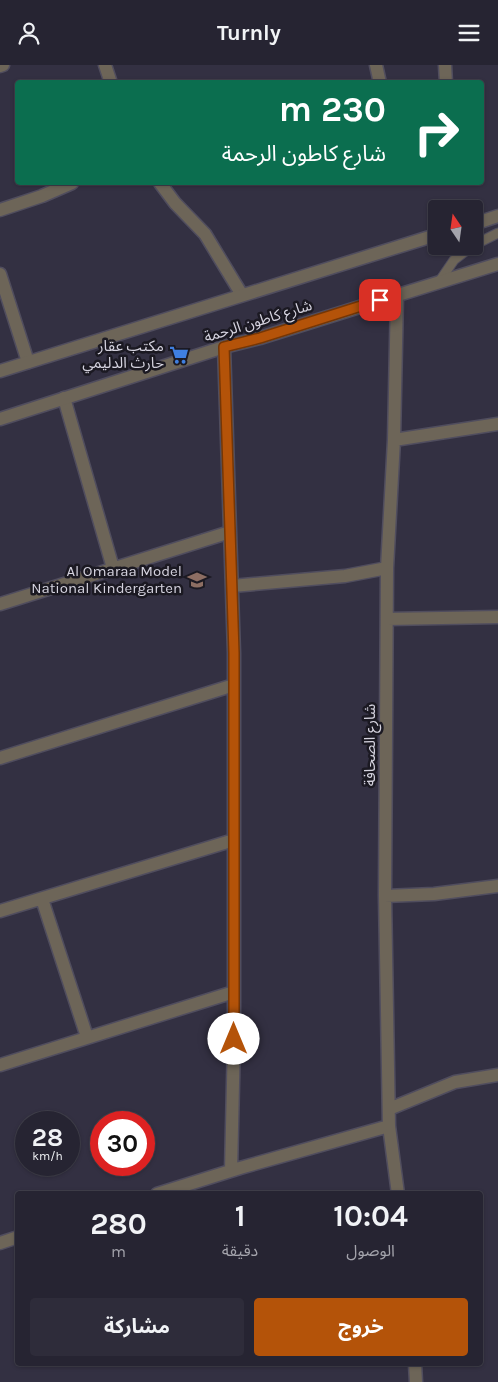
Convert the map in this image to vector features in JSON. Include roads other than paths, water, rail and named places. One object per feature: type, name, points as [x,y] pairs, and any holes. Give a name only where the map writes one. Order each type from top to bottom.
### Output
[{"type":"street","points":[[105,65],[110,80]]},
{"type":"street","points":[[376,65],[379,80]]},
{"type":"street","points":[[445,65],[446,80]]},
{"type":"street","points":[[0,210],[67,185]]},
{"type":"street","points":[[162,185],[175,203],[205,234],[242,295]]},
{"type":"street","points":[[483,221],[498,216]]},
{"type":"street","name":"شارع كاطون الرحمة","points":[[0,371],[428,237]]},
{"type":"street","name":"شارع كاطون الرحمة","points":[[0,419],[224,347],[260,338],[498,264]]},
{"type":"street","points":[[0,274],[28,362]]},
{"type":"street","name":"شارع الصحافة","points":[[397,295],[394,440],[387,568],[386,896],[389,1126],[398,1191]]},
{"type":"street","points":[[224,347],[234,685],[234,992],[231,1171]]},
{"type":"street","points":[[64,398],[113,568]]},
{"type":"street","points":[[394,440],[498,424]]},
{"type":"street","points":[[0,604],[230,532]]},
{"type":"street","points":[[232,585],[345,576],[387,568]]},
{"type":"street","points":[[387,619],[498,617]]},
{"type":"street","points":[[0,758],[234,685]]},
{"type":"street","points":[[0,911],[234,840]]},
{"type":"street","points":[[386,896],[434,894],[498,886]]},
{"type":"street","points":[[42,899],[87,1037]]},
{"type":"street","points":[[0,1065],[234,992]]},
{"type":"street","points":[[389,1109],[455,1082],[498,1075]]},
{"type":"street","points":[[167,1191],[389,1126]]},
{"type":"street","points":[[0,1243],[15,1238]]},
{"type":"street","points":[[415,1366],[416,1382]]},
{"type":"lane","points":[[483,241],[498,233]]},
{"type":"lane","points":[[440,281],[454,260],[461,255]]},
{"type":"place","name":"مكتب عقار حارث الدليمي","points":[[179,355]]},
{"type":"place","name":"Al Omaraa Model National Kindergarten","points":[[197,580]]}]
